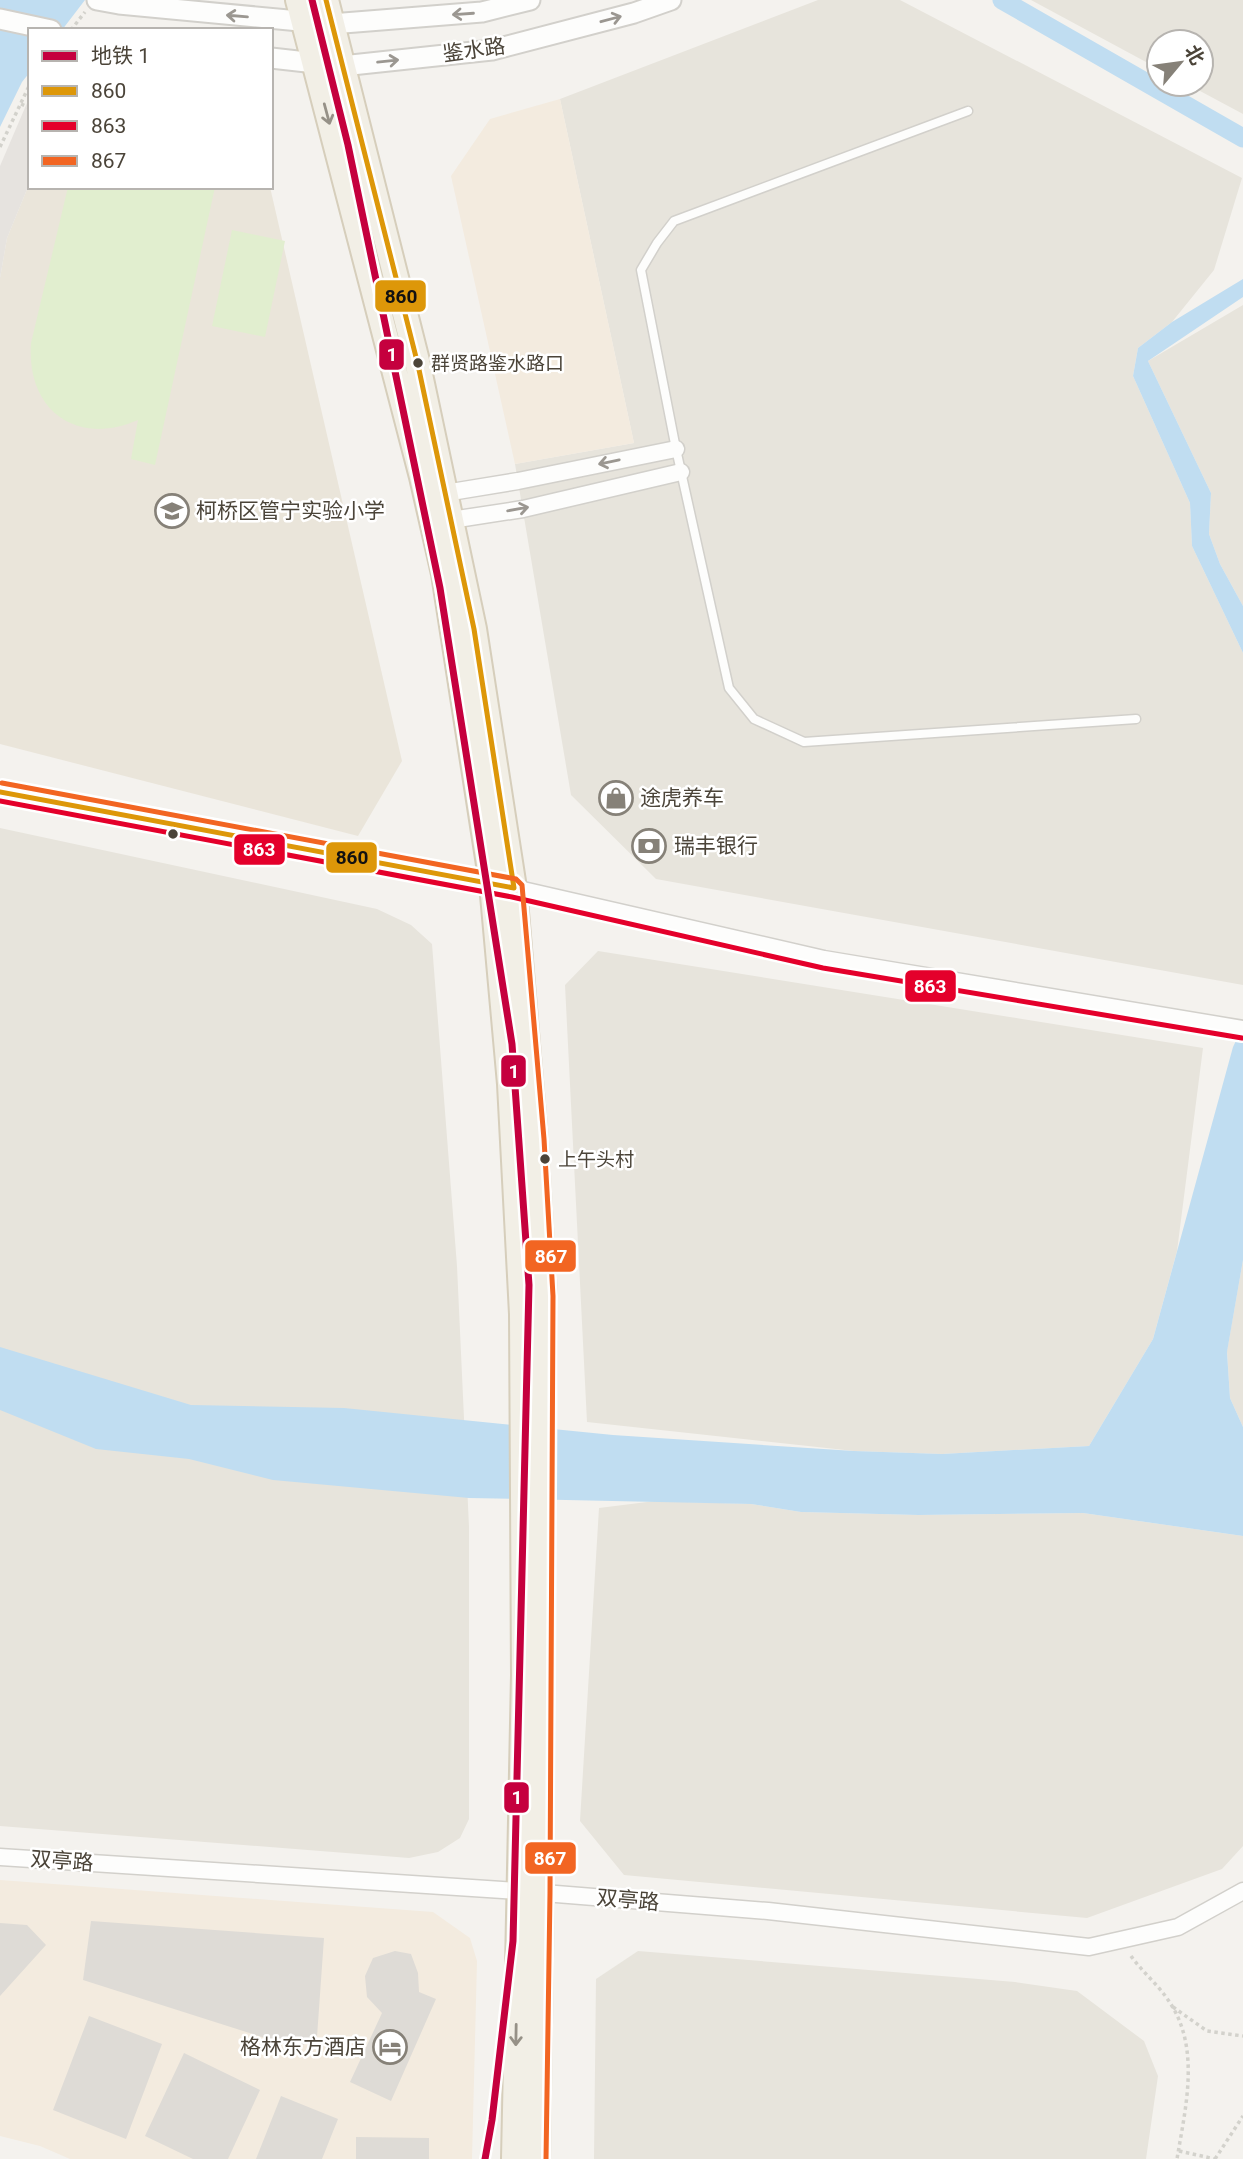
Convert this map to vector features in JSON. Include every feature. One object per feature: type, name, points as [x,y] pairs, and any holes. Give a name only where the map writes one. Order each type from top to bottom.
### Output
[{"type":"main road","points":[[300,11],[422,477],[444,575],[503,886]]},
{"type":"main road","points":[[329,12],[418,365],[474,629],[535,1140],[543,1270],[533,1423],[532,1503],[530,1892],[537,2159]]},
{"type":"main road","points":[[514,2159],[530,1892]]},
{"type":"street","name":"鉴水路","points":[[92,5],[329,12],[482,12],[530,0]]},
{"type":"street","name":"鉴水路","points":[[273,58],[342,66],[492,50],[634,13],[671,0]]},
{"type":"street","points":[[0,19],[42,28]]},
{"type":"street","points":[[445,493],[676,449]]},
{"type":"street","points":[[451,520],[523,509],[681,472]]},
{"type":"street","points":[[0,792],[503,886],[824,959],[1243,1029]]},
{"type":"street","name":"双亭路","points":[[0,1857],[530,1892],[768,1911],[1089,1947],[1178,1927],[1243,1891]]},
{"type":"lane","points":[[968,111],[674,221],[641,270],[676,449],[729,688],[754,719],[804,742],[1136,719]]},
{"type":"path","points":[[73,28],[92,5]]},
{"type":"path","points":[[0,148],[28,88]]},
{"type":"path","points":[[20,104],[28,106]]},
{"type":"path","points":[[1120,1940],[1173,2007],[1207,2031],[1243,2036]]},
{"type":"path","points":[[1173,2007],[1184,2037],[1190,2070],[1177,2159]]},
{"type":"path","points":[[1179,2151],[1215,2159],[1243,2116]]},
{"type":"shaded area","points":[[818,0],[900,0],[1242,178],[1214,270],[1172,322],[1138,348],[1133,376],[1190,503],[1192,546],[1243,653],[1243,985],[656,879],[571,795],[515,464],[634,443],[560,99]]},
{"type":"shaded area","points":[[1031,0],[1243,0],[1243,114],[1213,98],[1215,28],[1145,28],[1145,61]]},
{"type":"shaded area","points":[[560,99],[634,443],[515,464],[451,176],[490,119]]},
{"type":"shaded area","points":[[28,101],[28,187],[7,238],[0,278],[0,166]]},
{"type":"shaded area","name":"柯桥区管宁实验小学","points":[[28,187],[28,189],[270,189],[402,761],[358,836],[0,744],[0,278],[7,238]]},
{"type":"shaded area","points":[[1243,305],[1243,606],[1220,564],[1209,534],[1211,493],[1148,361]]},
{"type":"shaded area","points":[[0,828],[377,909],[411,925],[432,944],[457,1266],[469,1527],[469,1819],[460,1838],[438,1852],[409,1858],[0,1826]]},
{"type":"shaded area","points":[[598,951],[1203,1048],[1177,1251],[1153,1339],[1089,1446],[942,1454],[854,1451],[587,1422],[565,985]]},
{"type":"shaded area","points":[[1243,1260],[1243,1427],[1230,1398],[1227,1351]]},
{"type":"shaded area","points":[[655,1501],[751,1504],[801,1512],[918,1515],[1083,1513],[1243,1536],[1243,1846],[1222,1869],[1087,1918],[624,1875],[580,1821],[599,1508]]},
{"type":"shaded area","points":[[0,1880],[433,1912],[470,1938],[477,1961],[472,2159],[70,2159],[40,2146],[0,2136]]},
{"type":"shaded area","points":[[638,1951],[1015,1982],[1077,1991],[1144,2041],[1158,2076],[1146,2159],[594,2159],[596,1979]]},
{"type":"green space","points":[[68,189],[215,189],[155,465],[131,459],[138,420],[115,427],[94,429],[59,417],[46,404],[37,387],[32,367],[31,343]]},
{"type":"green space","points":[[232,230],[285,241],[265,337],[212,326]]},
{"type":"water","points":[[0,0],[85,0],[64,28],[28,28],[28,74],[0,127]]},
{"type":"water","points":[[1243,279],[1243,297],[1148,361],[1211,493],[1209,534],[1220,564],[1243,606],[1243,653],[1192,546],[1190,503],[1133,376],[1138,348],[1172,322]]},
{"type":"water","points":[[1243,1026],[1243,1260],[1227,1352],[1230,1398],[1243,1427],[1243,1536],[1083,1513],[918,1515],[801,1512],[751,1504],[469,1498],[273,1480],[189,1459],[96,1449],[0,1410],[0,1347],[191,1405],[344,1408],[613,1435],[854,1451],[942,1454],[1089,1446],[1153,1339],[1233,1047]]},
{"type":"building","points":[[91,1921],[324,1938],[317,2037],[299,2046],[284,2044],[83,1980]]},
{"type":"building","points":[[0,1923],[27,1925],[46,1945],[0,1996]]},
{"type":"building","name":"格林东方酒店","points":[[395,1951],[411,1954],[418,1973],[419,1992],[436,1999],[391,2101],[350,2082],[382,2013],[367,1997],[365,1976],[373,1958]]},
{"type":"building","points":[[89,2016],[162,2044],[126,2139],[53,2110]]},
{"type":"building","points":[[184,2053],[260,2090],[228,2159],[193,2159],[145,2136]]},
{"type":"building","points":[[281,2096],[338,2119],[322,2159],[256,2159]]},
{"type":"building","points":[[356,2137],[429,2138],[429,2159],[356,2159]]},
{"type":"waterway","points":[[1002,0],[1243,138]]},
{"type":"metro line","name":"1","points":[[312,0],[348,145],[440,588],[512,1044],[529,1285],[513,1941],[485,2159]]},
{"type":"transit line","name":"860","points":[[0,792],[514,888],[474,629],[418,365],[326,0]]},
{"type":"transit line","name":"867","points":[[2,783],[516,879],[522,885],[544,1139],[553,1296],[546,2159]]},
{"type":"transit line","name":"863","points":[[0,801],[512,897],[823,968],[1242,1038]]},
{"type":"place","name":"群贤路鉴水路口","points":[[418,363]]},
{"type":"place","name":"柯桥区管宁实验小学","points":[[172,511]]},
{"type":"place","name":"途虎养车","points":[[616,798]]},
{"type":"place","name":"瑞丰银行","points":[[649,846]]},
{"type":"place","name":"上午头村","points":[[545,1159]]},
{"type":"place","name":"格林东方酒店","points":[[390,2047]]}]
